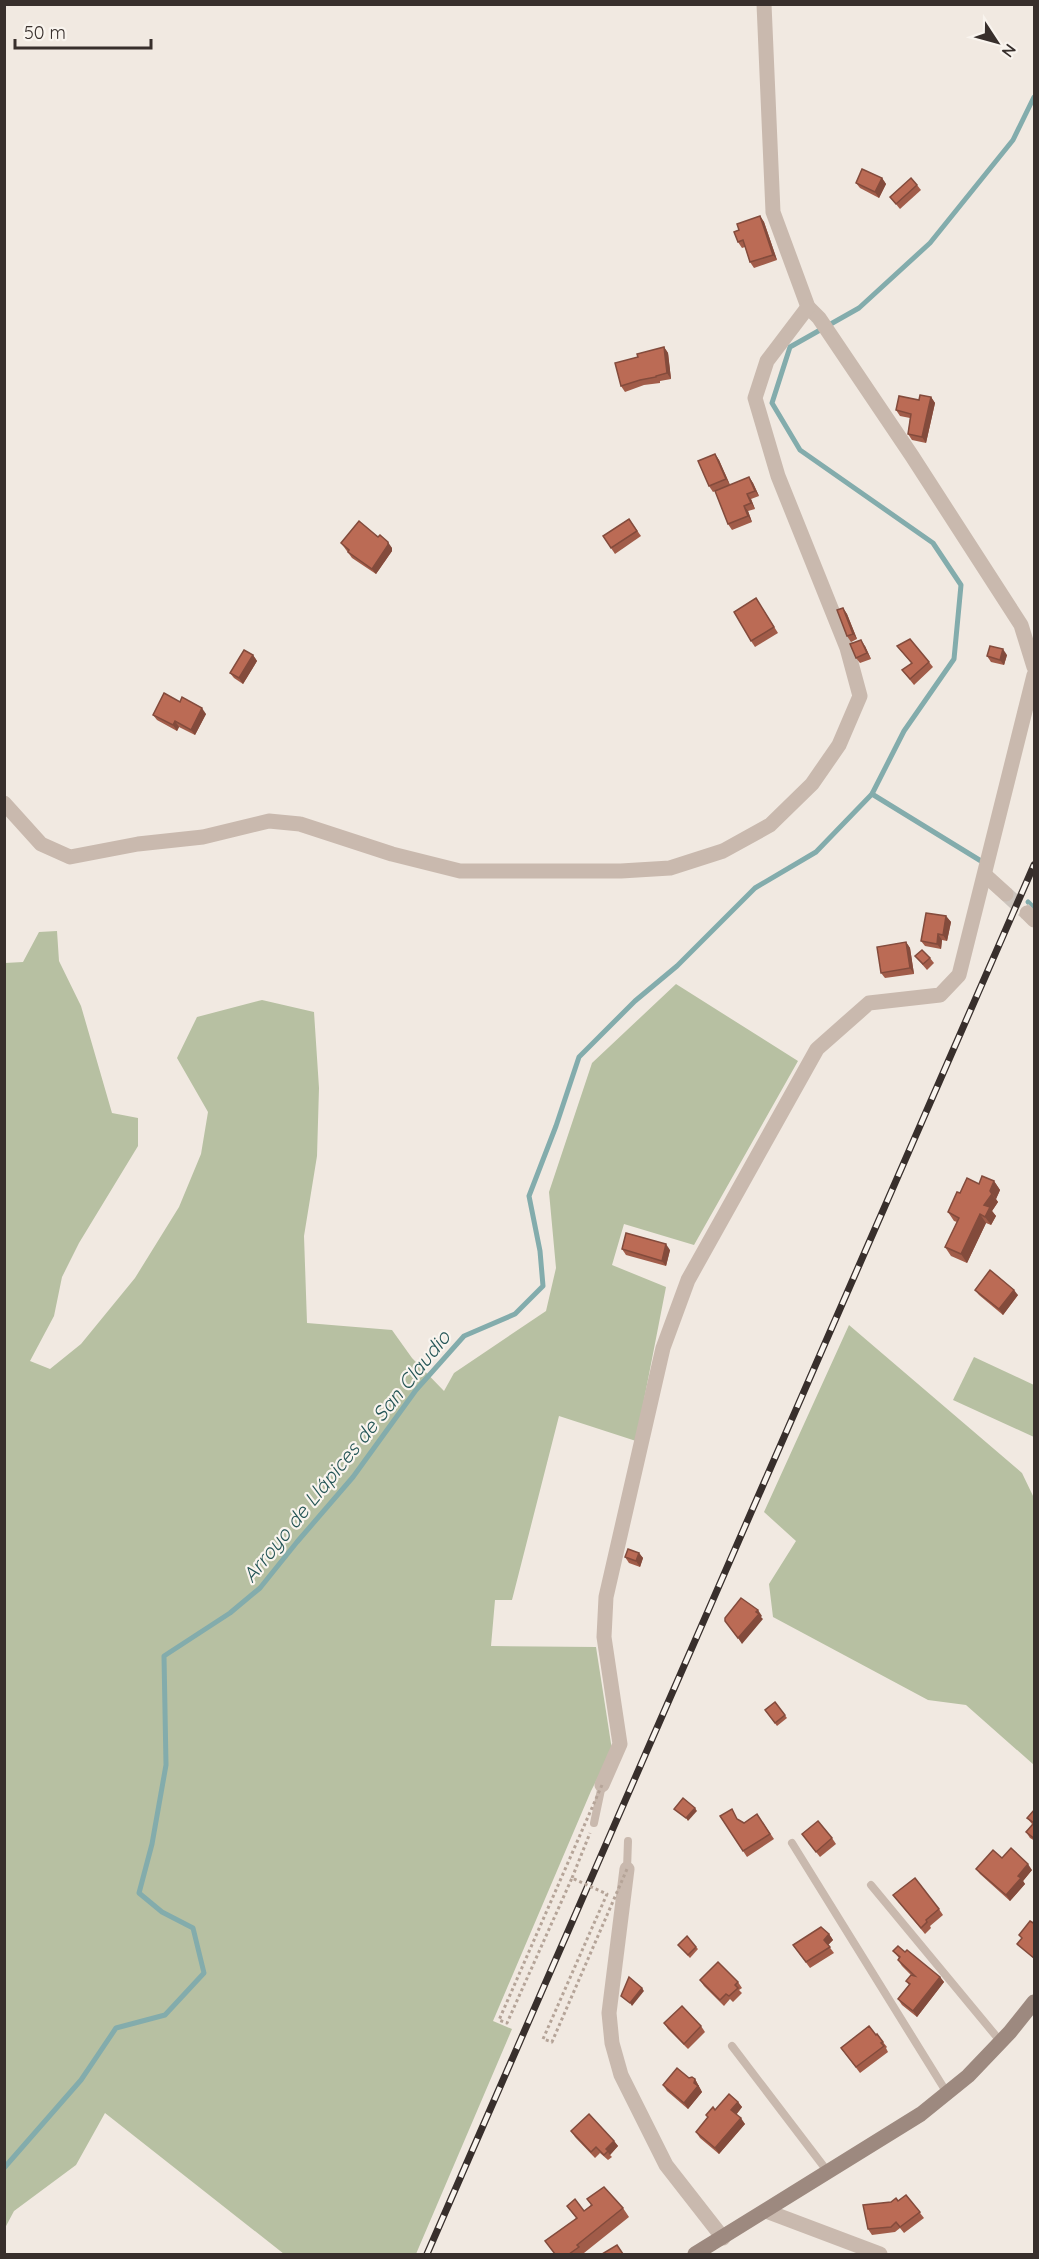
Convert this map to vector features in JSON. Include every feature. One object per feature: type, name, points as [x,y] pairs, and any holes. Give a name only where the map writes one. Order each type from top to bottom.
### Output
[{"type":"street","points":[[764,4],[772,212],[808,307],[819,318],[838,345],[1021,625],[1035,667]]},
{"type":"street","points":[[4,803],[41,844],[70,857],[138,844],[203,837],[269,821],[300,824],[392,854],[460,871],[621,871],[670,868],[723,851],[770,825],[812,784],[839,745],[861,696],[847,648],[778,476],[755,398],[767,361],[808,307]]},
{"type":"street","points":[[602,1785],[620,1744],[604,1637],[606,1597],[663,1348],[688,1280],[817,1049],[869,1003],[940,994],[959,975],[1035,675]]},
{"type":"street","points":[[985,875],[1006,894]]},
{"type":"street","points":[[627,1869],[609,2013],[612,2043],[621,2075],[666,2165],[723,2238]]},
{"type":"street","points":[[695,2254],[921,2114],[968,2076],[1035,2002]]},
{"type":"street","points":[[766,2211],[880,2254]]},
{"type":"lane","points":[[594,1823],[602,1785]]},
{"type":"lane","points":[[627,1869],[628,1841]]},
{"type":"lane","points":[[792,1844],[947,2093]]},
{"type":"lane","points":[[872,1885],[1001,2042]]},
{"type":"lane","points":[[732,2046],[828,2172]]},
{"type":"path","points":[[594,1823],[507,2023],[500,2020],[602,1785]]},
{"type":"path","points":[[572,1878],[607,1894],[543,2039],[552,2042],[627,1869]]},
{"type":"green space","points":[[57,931],[59,961],[81,1006],[112,1113],[138,1118],[138,1146],[79,1243],[62,1277],[54,1316],[30,1361],[50,1369],[81,1344],[135,1278],[179,1207],[201,1154],[208,1112],[177,1058],[197,1017],[262,1000],[314,1012],[319,1088],[317,1156],[304,1236],[307,1323],[392,1330],[412,1358],[444,1391],[454,1373],[546,1311],[556,1268],[549,1192],[592,1063],[676,984],[798,1061],[694,1245],[624,1224],[612,1265],[666,1287],[636,1441],[559,1416],[512,1600],[495,1600],[491,1646],[596,1647],[612,1750],[591,1791],[493,2021],[512,2029],[416,2254],[284,2254],[105,2113],[76,2165],[14,2211],[5,2228],[5,963],[23,962],[39,932]]},
{"type":"green space","points":[[849,1325],[1022,1473],[1034,1498],[1034,1765],[966,1705],[928,1700],[773,1617],[769,1584],[796,1541],[764,1512]]},
{"type":"green space","points":[[974,1357],[1034,1385],[1034,1437],[953,1400]]},
{"type":"building","points":[[862,169],[882,178],[875,192],[856,183]]},
{"type":"building","points":[[911,178],[917,185],[896,204],[890,197]]},
{"type":"building","points":[[760,216],[773,255],[750,262],[743,240],[738,242],[734,232],[739,230],[737,224]]},
{"type":"building","points":[[664,347],[667,373],[621,386],[615,363]]},
{"type":"building","points":[[920,395],[931,397],[922,437],[908,434],[911,414],[896,410],[899,396],[919,400]]},
{"type":"building","points":[[715,454],[726,479],[709,486],[698,461]]},
{"type":"building","points":[[749,477],[755,491],[747,494],[751,503],[744,506],[748,516],[728,524],[715,491]]},
{"type":"building","points":[[629,519],[637,531],[611,548],[603,536]]},
{"type":"building","points":[[359,521],[378,537],[380,535],[388,542],[372,569],[348,552],[349,550],[341,543]]},
{"type":"building","points":[[756,598],[774,627],[751,641],[734,612]]},
{"type":"building","points":[[843,608],[853,634],[847,636],[837,610]]},
{"type":"building","points":[[910,639],[929,662],[910,679],[902,670],[912,663],[897,646]]},
{"type":"building","points":[[861,640],[867,653],[856,658],[850,644]]},
{"type":"building","points":[[990,646],[1003,649],[1000,660],[987,656]]},
{"type":"building","points":[[244,650],[253,655],[239,678],[230,673]]},
{"type":"building","points":[[164,693],[180,702],[182,697],[202,708],[191,730],[175,721],[173,725],[153,715]]},
{"type":"building","points":[[926,913],[946,916],[943,935],[938,934],[937,944],[921,941]]},
{"type":"building","points":[[906,942],[910,968],[881,973],[877,947]]},
{"type":"building","points":[[922,950],[930,958],[923,964],[915,956]]},
{"type":"building","points":[[982,1176],[994,1181],[990,1191],[992,1194],[984,1205],[990,1207],[985,1217],[980,1214],[961,1254],[945,1247],[959,1218],[948,1212],[957,1192],[960,1193],[967,1178],[979,1184]]},
{"type":"building","points":[[626,1233],[666,1244],[662,1261],[622,1249]]},
{"type":"building","points":[[990,1270],[1014,1290],[999,1309],[975,1290]]},
{"type":"building","points":[[628,1549],[639,1553],[636,1561],[625,1557]]},
{"type":"building","points":[[741,1598],[758,1610],[756,1612],[759,1614],[738,1638],[725,1618]]},
{"type":"building","points":[[775,1702],[785,1715],[775,1723],[765,1710]]},
{"type":"building","points":[[683,1798],[695,1808],[686,1818],[674,1809]]},
{"type":"building","points":[[732,1809],[737,1819],[744,1823],[757,1814],[770,1834],[743,1851],[720,1816]]},
{"type":"building","points":[[1035,1809],[1035,1839],[1026,1832],[1034,1823],[1027,1818]]},
{"type":"building","points":[[818,1821],[832,1838],[816,1852],[802,1834]]},
{"type":"building","points":[[1011,1848],[1028,1864],[1018,1876],[1021,1878],[1006,1895],[976,1869],[993,1850],[1002,1858]]},
{"type":"building","points":[[915,1878],[939,1909],[926,1920],[927,1922],[921,1928],[893,1895]]},
{"type":"building","points":[[1030,1921],[1035,1924],[1035,1959],[1017,1944],[1022,1938],[1019,1935]]},
{"type":"building","points":[[821,1927],[829,1934],[824,1940],[830,1947],[806,1962],[793,1945]]},
{"type":"building","points":[[687,1936],[696,1947],[688,1955],[678,1945]]},
{"type":"building","points":[[898,1946],[905,1952],[907,1950],[940,1977],[913,2011],[898,1999],[910,1984],[906,1981],[911,1975],[915,1976],[898,1960],[900,1957],[893,1951]]},
{"type":"building","points":[[718,1962],[738,1982],[735,1985],[738,1988],[720,2000],[700,1980]]},
{"type":"building","points":[[629,1977],[642,1988],[630,2003],[621,1996]]},
{"type":"building","points":[[682,2006],[701,2026],[684,2044],[664,2023]]},
{"type":"building","points":[[869,2026],[884,2046],[856,2067],[841,2048]]},
{"type":"building","points":[[677,2068],[689,2078],[695,2079],[694,2083],[698,2086],[684,2103],[663,2085]]},
{"type":"building","points":[[729,2094],[738,2102],[731,2110],[741,2118],[715,2148],[696,2132],[708,2117],[706,2115],[713,2107],[715,2110]]},
{"type":"building","points":[[589,2114],[614,2141],[606,2149],[608,2151],[604,2155],[596,2147],[591,2152],[571,2131]]},
{"type":"building","points":[[604,2187],[623,2208],[569,2254],[555,2254],[545,2241],[577,2218],[567,2206],[575,2199],[584,2211],[592,2205],[587,2199]]},
{"type":"building","points":[[906,2195],[920,2212],[900,2227],[896,2222],[891,2227],[868,2229],[863,2205],[891,2202],[896,2198],[898,2201]]},
{"type":"building","points":[[617,2245],[623,2254],[602,2254]]},
{"type":"waterway","name":"Arroyo de Llápices de San Claudio","points":[[4,2168],[81,2080],[116,2028],[165,2015],[204,1973],[193,1928],[162,1912],[139,1893],[152,1844],[166,1765],[164,1656],[230,1613],[260,1588],[353,1477],[416,1390],[464,1336],[515,1314],[543,1286],[540,1251],[529,1196],[579,1057],[635,1001],[677,966],[755,888],[816,852],[872,794],[904,731],[954,659],[961,585],[933,543],[800,450],[772,403],[790,347],[859,308],[930,243],[1013,140],[1034,97]]},
{"type":"waterway","points":[[872,794],[981,861]]},
{"type":"waterway","points":[[1028,902],[1034,908]]},
{"type":"tunnel","points":[[1006,894],[1027,913]]},
{"type":"railway","points":[[427,2254],[1034,865]]}]
